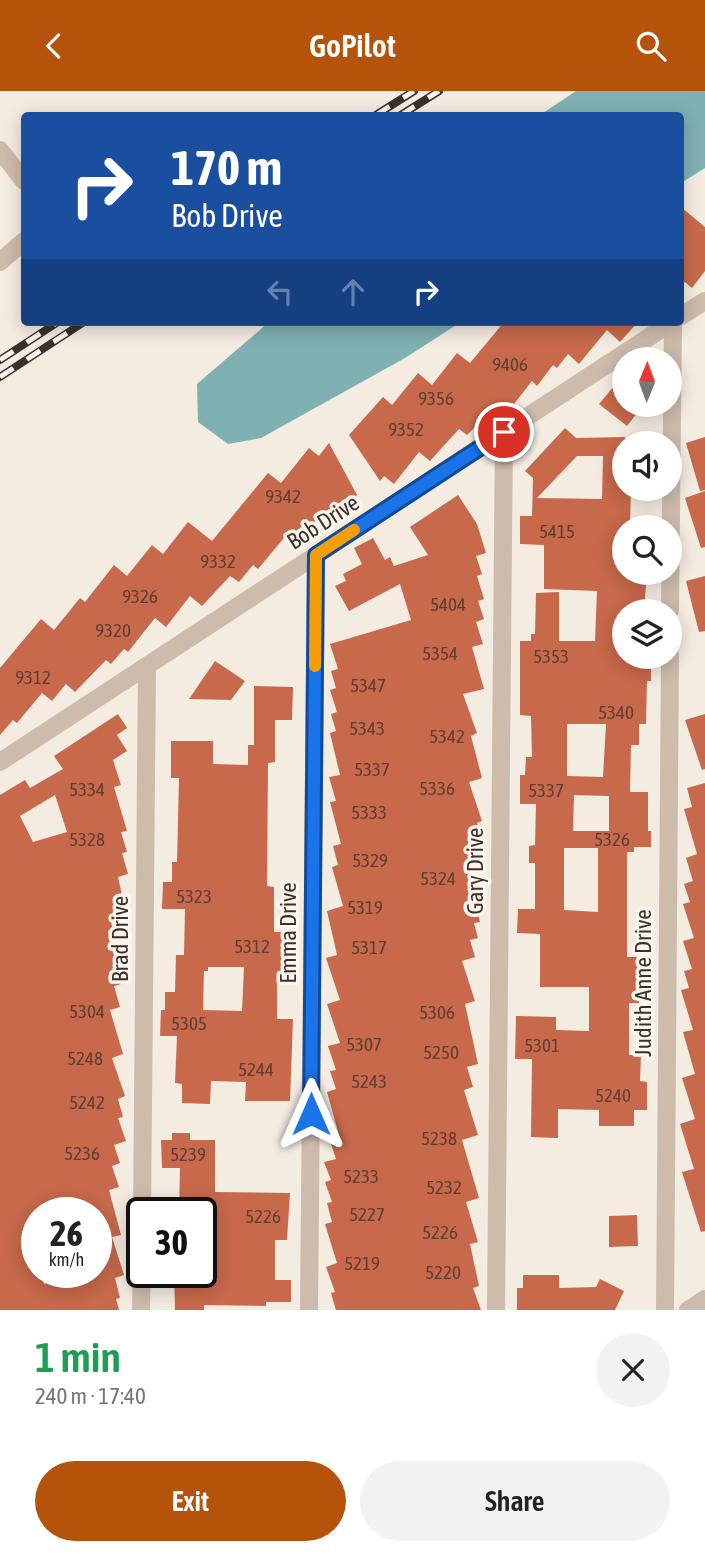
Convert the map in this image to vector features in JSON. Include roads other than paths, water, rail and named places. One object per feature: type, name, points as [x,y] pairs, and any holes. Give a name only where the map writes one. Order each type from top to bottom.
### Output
[{"type":"street","points":[[0,150],[21,177]]},
{"type":"street","points":[[0,262],[21,244]]},
{"type":"street","points":[[684,314],[705,300]]},
{"type":"street","name":"Bob Drive","points":[[0,762],[666,326]]},
{"type":"street","points":[[670,599],[672,326]]},
{"type":"street","name":"Gary Drive","points":[[496,1310],[504,432]]},
{"type":"street","name":"Emma Drive","points":[[309,1310],[316,555]]},
{"type":"street","name":"Brad Drive","points":[[142,1197],[147,666]]},
{"type":"street","name":"Judith Anne Drive","points":[[665,1310],[670,669]]},
{"type":"street","points":[[141,1288],[141,1310]]},
{"type":"street","points":[[688,1310],[705,1299]]},
{"type":"water","points":[[576,91],[705,91],[705,168],[684,181],[684,112],[544,112]]},
{"type":"water","points":[[264,326],[455,326],[405,358],[261,438],[228,444],[198,422],[197,384]]},
{"type":"railway","points":[[381,112],[414,91]]},
{"type":"railway","points":[[406,112],[439,91]]},
{"type":"railway","points":[[0,360],[52,326]]},
{"type":"railway","points":[[0,377],[78,326]]}]
